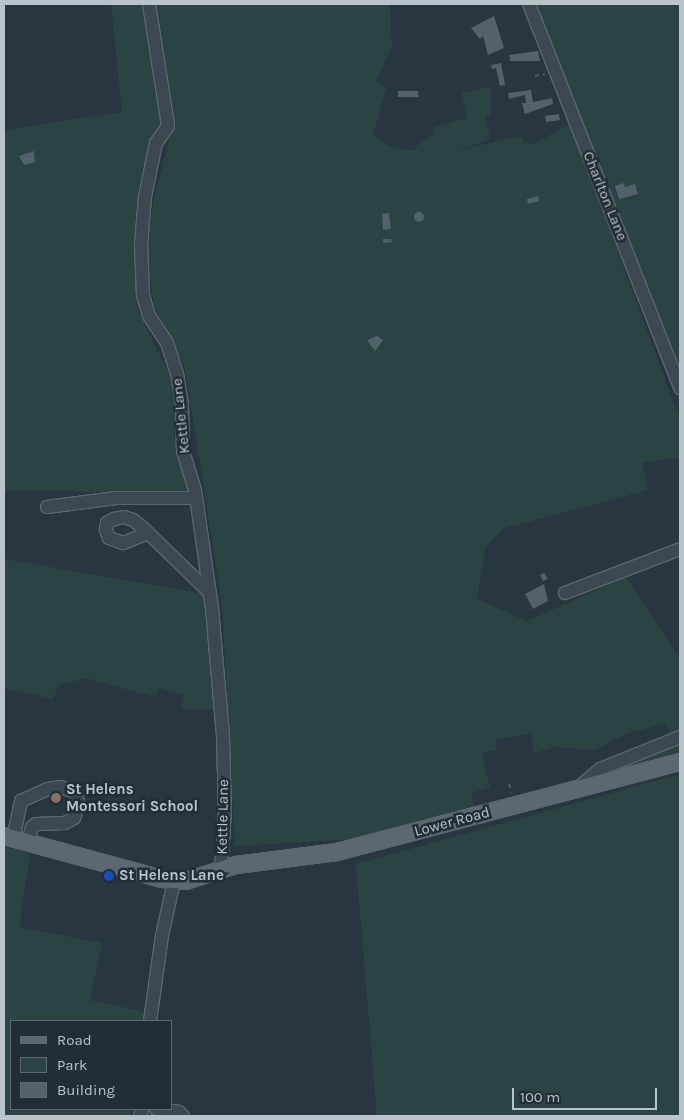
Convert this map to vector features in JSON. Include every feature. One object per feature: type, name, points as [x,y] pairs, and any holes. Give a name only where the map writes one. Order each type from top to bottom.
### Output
[{"type":"main road","name":"Lower Road","points":[[174,881],[186,881],[222,869],[337,852],[680,762]]},
{"type":"main road","points":[[15,840],[174,881]]},
{"type":"street","name":"Kettle Lane","points":[[149,4],[168,126],[156,143],[145,197],[141,246],[143,295],[149,316],[167,343],[177,372],[182,404],[183,451],[196,498],[209,592],[223,737],[225,811],[222,869]]},
{"type":"street","name":"Charlton Lane","points":[[529,4],[680,388]]},
{"type":"street","points":[[48,507],[116,498],[196,498]]},
{"type":"street","points":[[148,533],[209,592]]},
{"type":"street","points":[[565,593],[680,549]]},
{"type":"street","points":[[577,789],[600,769],[680,737]]},
{"type":"street","points":[[60,788],[75,792],[79,804],[74,818],[65,823],[36,824],[15,840],[21,801],[48,789],[60,788]]},
{"type":"street","points":[[150,1020],[162,936],[174,881]]},
{"type":"street","points":[[164,1110],[179,1112],[183,1116]]},
{"type":"green space","points":[[111,4],[141,4],[159,102],[161,124],[148,144],[139,204],[137,309],[176,388],[174,438],[194,494],[6,490],[4,507],[4,130],[122,112]],"holes":[[[34,151],[35,162],[24,165],[19,156]]]},
{"type":"green space","points":[[155,4],[390,4],[392,46],[376,81],[386,88],[373,134],[389,146],[416,151],[415,147],[434,134],[432,128],[467,118],[462,93],[490,87],[491,116],[486,116],[490,139],[456,151],[520,136],[525,143],[534,144],[571,123],[534,4],[680,4],[680,387],[621,224],[610,231],[680,420],[680,458],[642,462],[648,490],[505,528],[485,547],[477,599],[527,621],[626,577],[680,659],[680,731],[669,733],[666,723],[626,734],[595,750],[554,747],[535,753],[531,733],[495,740],[497,750],[481,753],[490,787],[471,793],[475,809],[356,839],[235,846],[222,605],[185,368],[155,309],[146,252],[155,194],[174,123]]},
{"type":"green space","points":[[4,559],[205,594],[214,709],[181,709],[184,695],[159,688],[155,697],[86,678],[59,685],[53,699],[4,688]]},
{"type":"green space","points":[[680,744],[680,757],[593,779],[605,770]]},
{"type":"green space","points":[[680,774],[680,1116],[377,1116],[356,864]]},
{"type":"green space","points":[[4,846],[30,854],[19,927],[102,943],[90,1000],[146,1012],[144,1020],[10,1020],[10,1110],[131,1110],[130,1116],[4,1116]]},
{"type":"building","points":[[494,16],[504,48],[488,55],[483,36],[480,39],[471,28]]},
{"type":"building","points":[[538,51],[540,61],[510,61],[509,55]]},
{"type":"building","points":[[501,63],[505,85],[500,86],[496,68],[492,69],[491,65]]},
{"type":"building","points":[[531,90],[533,102],[552,98],[553,104],[525,114],[522,103],[526,103],[525,95],[509,99],[508,93]]},
{"type":"building","points":[[398,91],[418,91],[419,97],[398,97]]},
{"type":"building","points":[[559,114],[560,120],[546,122],[545,116]]},
{"type":"building","points":[[34,151],[35,162],[24,165],[19,156]]},
{"type":"building","points":[[624,183],[625,187],[635,184],[638,194],[619,199],[615,186]]},
{"type":"building","points":[[538,196],[539,201],[528,204],[527,199]]},
{"type":"building","points":[[417,212],[421,212],[424,217],[423,221],[417,222],[414,219],[414,215]]},
{"type":"building","points":[[389,213],[391,229],[383,230],[382,214]]},
{"type":"building","points":[[383,239],[391,239],[392,242],[383,243]]},
{"type":"building","points":[[377,336],[383,340],[375,351],[367,340]]},
{"type":"building","points":[[544,573],[548,579],[543,581],[540,575]]},
{"type":"building","points":[[544,584],[548,601],[533,609],[525,594]]},
{"type":"place","name":"St Helens Montessori School","points":[[56,798]]},
{"type":"place","name":"St Helens Lane","points":[[109,876]]}]
